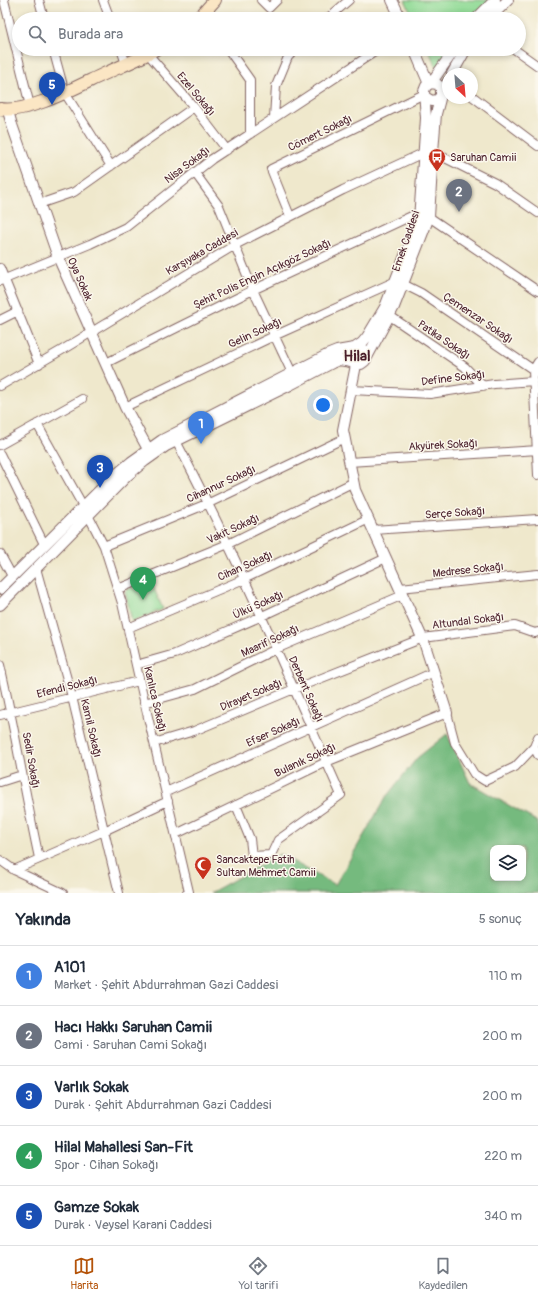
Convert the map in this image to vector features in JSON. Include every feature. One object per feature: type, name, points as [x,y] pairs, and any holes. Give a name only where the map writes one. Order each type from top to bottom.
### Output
[{"type":"main road","points":[[206,12],[215,0]]},
{"type":"main road","points":[[4,110],[30,106],[65,92],[143,56]]},
{"type":"street","points":[[4,0],[12,33]]},
{"type":"street","points":[[103,0],[107,12]]},
{"type":"street","points":[[261,0],[269,8],[277,0]]},
{"type":"street","points":[[335,12],[349,0]]},
{"type":"street","points":[[483,12],[495,0]]},
{"type":"street","points":[[496,12],[508,0]]},
{"type":"street","points":[[39,1],[42,12]]},
{"type":"street","points":[[394,1],[398,12]]},
{"type":"street","points":[[18,56],[30,106]]},
{"type":"street","points":[[55,56],[65,92],[111,166]]},
{"type":"street","points":[[123,56],[126,64]]},
{"type":"street","name":"Ezel Sokağı","points":[[155,56],[227,150]]},
{"type":"street","points":[[233,56],[250,80],[250,134]]},
{"type":"street","points":[[274,118],[276,86],[289,56]]},
{"type":"street","name":"Nisa Sokağı","points":[[2,280],[90,244],[126,227],[227,150],[368,56]]},
{"type":"street","points":[[417,56],[430,84]]},
{"type":"street","points":[[430,84],[437,84],[441,88],[440,98],[432,102],[424,95],[425,88],[430,84],[450,56]]},
{"type":"street","points":[[455,68],[462,56]]},
{"type":"street","points":[[524,56],[538,66]]},
{"type":"street","name":"Emek Caddesi","points":[[428,152],[442,94]]},
{"type":"street","name":"Emek Caddesi","points":[[366,359],[394,307],[419,220],[424,214],[428,152],[424,95]]},
{"type":"street","name":"Cömert Sokağı","points":[[290,216],[271,169],[424,95]]},
{"type":"street","points":[[478,101],[538,146]]},
{"type":"street","points":[[39,204],[74,192],[194,107]]},
{"type":"street","name":"Oya Sokak","points":[[4,110],[12,126],[58,257],[125,407],[148,449]]},
{"type":"street","points":[[428,152],[495,183],[538,213]]},
{"type":"street","name":"Karşıyaka Caddesi","points":[[0,386],[91,333],[235,245],[343,190],[428,152]]},
{"type":"street","points":[[195,173],[220,206],[253,290],[292,374]]},
{"type":"street","points":[[424,214],[538,291]]},
{"type":"street","name":"Şehit Polis Engin Açıkgöz Sokağı","points":[[106,363],[253,290],[424,214]]},
{"type":"street","points":[[0,268],[2,280],[18,311],[39,364]]},
{"type":"street","name":"Emek Caddesi","points":[[355,347],[362,343],[367,337],[400,283]]},
{"type":"street","name":"Gelin Sokağı","points":[[125,407],[274,336],[400,283]]},
{"type":"street","name":"Çemenzar Sokağı","points":[[400,283],[421,293],[536,371]]},
{"type":"street","points":[[0,320],[18,311]]},
{"type":"street","name":"Patika Sokağı","points":[[390,316],[465,367],[483,386]]},
{"type":"street","points":[[355,347],[349,354],[354,364],[352,390],[343,430],[355,490],[423,638],[455,743],[474,774],[485,781],[515,767],[536,751],[538,737]]},
{"type":"street","points":[[0,589],[112,478],[148,449],[162,440],[337,351],[355,347],[365,350],[366,359],[361,364],[354,364],[339,360],[332,362],[290,385],[176,441],[157,452],[134,470],[0,605]]},
{"type":"street","points":[[538,362],[534,381],[538,475]]},
{"type":"street","name":"Define Sokağı","points":[[352,390],[430,394],[483,386],[534,381]]},
{"type":"street","points":[[0,444],[82,399]]},
{"type":"street","points":[[37,424],[88,515]]},
{"type":"street","name":"Cihannur Sokağı","points":[[104,546],[209,503],[345,438]]},
{"type":"street","name":"Derbent Sokağı","points":[[176,441],[209,503],[262,616],[340,795],[278,840],[271,855],[252,856],[250,839],[236,805]]},
{"type":"street","name":"Akyürek Sokağı","points":[[349,462],[537,450]]},
{"type":"street","points":[[0,454],[49,556]]},
{"type":"street","name":"Vakit Sokağı","points":[[118,588],[228,544],[354,482]]},
{"type":"street","name":"Kanlıca Sokağı","points":[[88,515],[104,546],[118,588],[176,834],[188,892]]},
{"type":"street","name":"Cihan Sokağı","points":[[128,628],[244,579],[368,519]]},
{"type":"street","name":"Serçe Sokağı","points":[[373,530],[538,519]]},
{"type":"street","points":[[0,554],[12,576]]},
{"type":"street","name":"Ülkü Sokağı","points":[[136,665],[175,654],[262,616],[386,558]]},
{"type":"street","name":"Kamil Sokağı","points":[[36,568],[72,697],[119,893]]},
{"type":"street","name":"Medrese Sokağı","points":[[401,591],[538,574]]},
{"type":"street","name":"Maarif Sokağı","points":[[144,703],[195,689],[276,649],[401,591]]},
{"type":"street","name":"Altundal Sokağı","points":[[423,638],[515,626],[537,635]]},
{"type":"street","name":"Dirayet Sokağı","points":[[154,743],[194,731],[294,689],[423,638]]},
{"type":"street","name":"Sedir Sokağı","points":[[0,665],[11,712],[39,858]]},
{"type":"street","name":"Efser Sokağı","points":[[14,870],[104,831],[167,796],[310,727],[434,672]]},
{"type":"street","name":"Efendi Sokağı","points":[[0,715],[139,681]]},
{"type":"street","name":"Bulanık Sokağı","points":[[176,834],[326,762],[447,713]]},
{"type":"street","points":[[0,782],[22,775]]},
{"type":"street","points":[[0,860],[14,870],[63,893]]},
{"type":"green space","points":[[405,0],[492,0],[483,12],[411,12]]},
{"type":"green space","points":[[431,56],[449,56],[438,70]]},
{"type":"green space","points":[[150,580],[163,609],[132,622],[125,591]]},
{"type":"green space","points":[[447,734],[470,783],[538,822],[538,893],[210,893],[280,854],[335,885],[386,797],[417,758]]},
{"type":"place","name":"Gamze Sokak","points":[[52,105]]},
{"type":"place","name":"Saruhan Camii","points":[[437,172]]},
{"type":"place","name":"Hacı Hakkı Saruhan Camii","points":[[459,212]]},
{"type":"place","name":"A101","points":[[201,444]]},
{"type":"place","name":"Varlık Sokak","points":[[100,488]]},
{"type":"place","name":"Hilal Mahallesi San-Fit","points":[[143,600]]},
{"type":"place","name":"Sancaktepe Fatih Sultan Mehmet Camii","points":[[203,880]]},
{"type":"district","name":"Hilal","points":[[357,356]]}]
